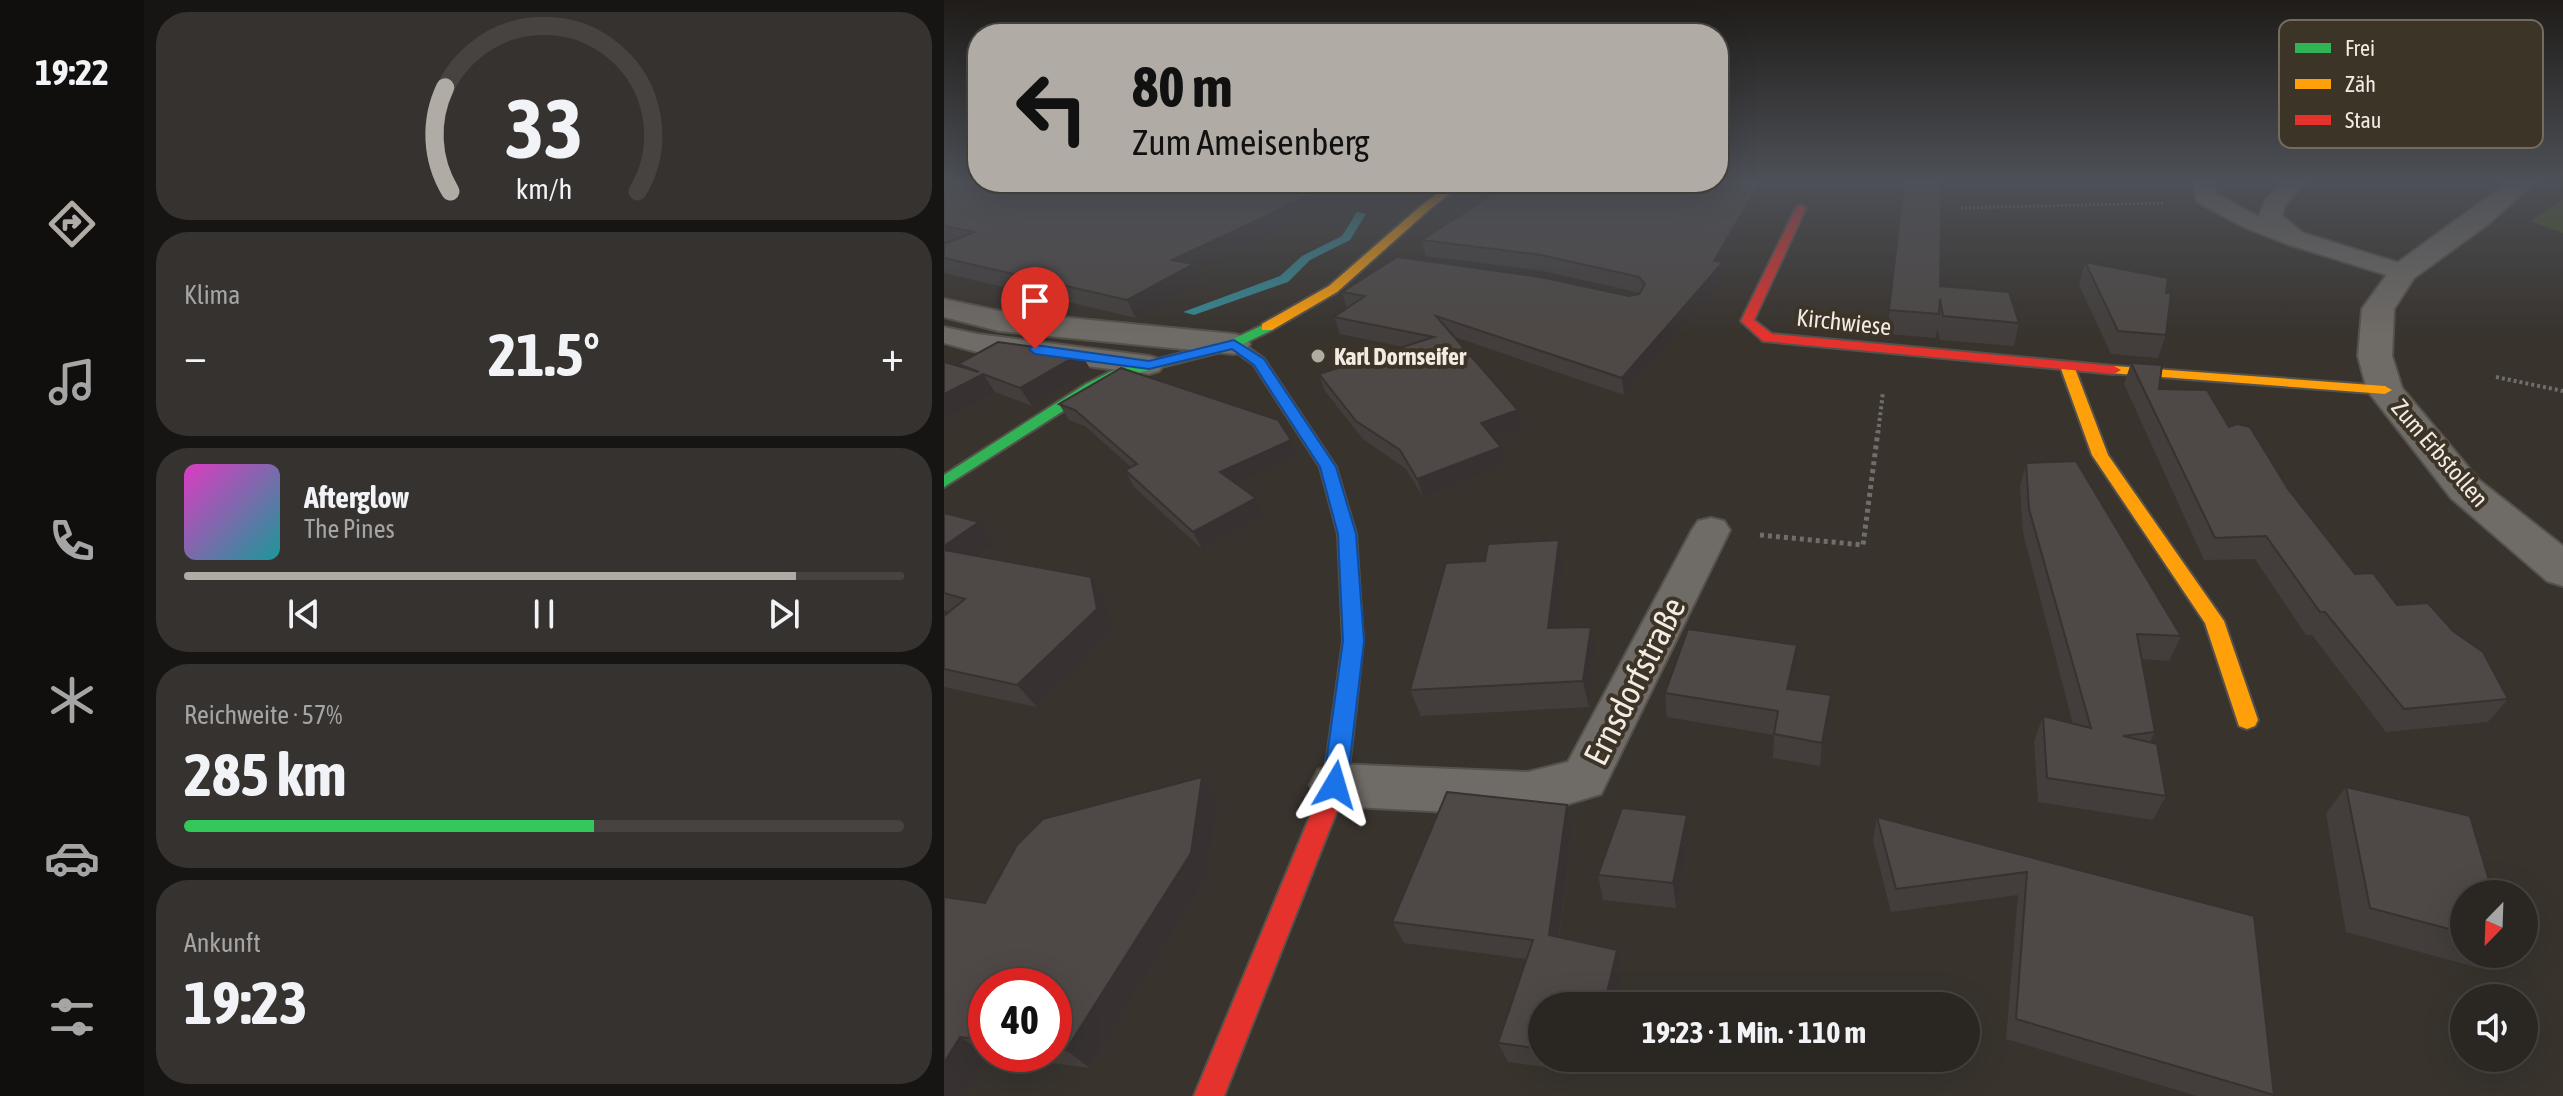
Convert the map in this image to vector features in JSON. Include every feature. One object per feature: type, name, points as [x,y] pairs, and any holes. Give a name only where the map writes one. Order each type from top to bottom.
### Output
[{"type":"street","points":[[944,482],[1091,387],[1117,374],[1234,344],[1333,289],[1399,232]]},
{"type":"street","name":"Kirchwiese","points":[[1789,232],[1747,321],[1768,338],[1888,351],[2385,390]]},
{"type":"street","name":"Zum Erbstollen","points":[[2459,232],[2403,272],[2378,309],[2375,356],[2385,390],[2465,489],[2563,570]]},
{"type":"street","points":[[944,308],[999,321],[1234,344],[1259,362],[1328,467],[1347,534],[1353,641],[1335,785],[1209,1096]]},
{"type":"street","points":[[2067,366],[2100,455],[2214,621],[2247,720]]},
{"type":"lane","points":[[2277,232],[2403,272]]},
{"type":"lane","points":[[2287,232],[2295,239]]},
{"type":"lane","points":[[1371,259],[1398,262]]},
{"type":"lane","points":[[944,335],[977,343],[1149,365]]},
{"type":"lane","name":"Ernsdorfstraße","points":[[1335,785],[1528,794],[1584,779],[1711,530]]},
{"type":"path","points":[[1711,530],[1863,545],[1888,351]]},
{"type":"path","points":[[2496,377],[2563,391]]},
{"type":"building","points":[[974,232],[1231,232],[1172,260],[1194,264],[1127,300],[944,258],[944,244]]},
{"type":"building","points":[[1434,232],[1731,232],[1714,261],[1723,262],[1622,378],[1436,316],[1518,410],[1481,423],[1501,447],[1417,479],[1400,450],[1356,421],[1319,374],[1434,337],[1334,317],[1365,296],[1342,292],[1397,257],[1540,277],[1629,296],[1639,294],[1645,284],[1639,277],[1541,255],[1422,240]]},
{"type":"building","points":[[1898,232],[1941,232],[1940,286],[2009,292],[2019,323],[1943,316],[1940,299],[1939,314],[1889,310]]},
{"type":"building","points":[[2085,262],[2168,278],[2166,293],[2171,293],[2166,335],[2118,331]]},
{"type":"building","points":[[998,342],[1081,353],[1020,388],[983,374],[944,394],[944,362],[979,372],[958,364]]},
{"type":"building","points":[[2131,363],[2162,365],[2159,389],[2207,390],[2229,427],[2237,424],[2250,427],[2288,489],[2355,574],[2373,573],[2397,605],[2428,603],[2453,631],[2483,652],[2508,699],[2404,709],[2325,612],[2320,612],[2266,536],[2215,538]]},
{"type":"building","points":[[1121,368],[1278,420],[1291,440],[1220,472],[1256,498],[1193,532],[1125,470],[1137,464],[1075,410],[1059,404]]},
{"type":"building","points":[[2076,461],[2181,636],[2137,634],[2155,732],[2123,736],[2157,744],[2166,796],[2047,778],[2043,716],[2091,728],[2029,509],[2026,463]]},
{"type":"building","points":[[944,513],[979,522],[944,546]]},
{"type":"building","points":[[1559,540],[1548,628],[1591,627],[1583,681],[1410,690],[1446,563],[1485,561],[1488,544]]},
{"type":"building","points":[[944,550],[1091,577],[1097,609],[1017,685],[944,669],[944,616],[965,599],[944,593]]},
{"type":"building","points":[[1688,629],[1797,645],[1787,689],[1831,695],[1822,743],[1774,734],[1778,711],[1665,693]]},
{"type":"building","points":[[1202,777],[1191,853],[1072,1041],[1072,968],[968,968],[968,1038],[960,1037],[944,1063],[944,897],[985,903],[1017,845],[1043,819]]},
{"type":"building","points":[[2346,787],[2470,816],[2489,880],[2450,880],[2450,929],[2370,908]]},
{"type":"building","points":[[1447,792],[1567,805],[1549,935],[1617,950],[1607,992],[1528,992],[1528,1047],[1498,1043],[1533,940],[1392,922]]},
{"type":"building","points":[[1622,808],[1687,815],[1673,883],[1598,875]]},
{"type":"building","points":[[1877,817],[2254,916],[2274,1095],[2016,1019],[2027,872],[1896,889]]},
{"type":"waterway","points":[[1189,312],[1284,279],[1306,258],[1346,238],[1350,232]]},
{"type":"traffic: fast","points":[[944,482],[1091,387],[1117,374],[1234,344],[1267,327]]},
{"type":"traffic: fast","points":[[1234,344],[1259,362],[1328,467],[1347,534],[1353,641],[1345,707]]},
{"type":"traffic: slow","points":[[1267,327],[1333,289],[1397,232]]},
{"type":"traffic: slow","points":[[2067,366],[2100,455],[2214,621],[2247,720]]},
{"type":"traffic: slow","points":[[2114,370],[2385,390]]},
{"type":"traffic: jam","points":[[1789,232],[1747,321],[1768,338],[2114,370]]},
{"type":"traffic: jam","points":[[1209,1096],[1335,785],[1345,707]]},
{"type":"place","name":"Karl Dornseifer","points":[[1318,356]]},
{"type":"route","points":[[1035,349],[1149,365],[1234,344],[1259,362],[1328,467],[1347,534],[1353,641],[1335,785]]}]
